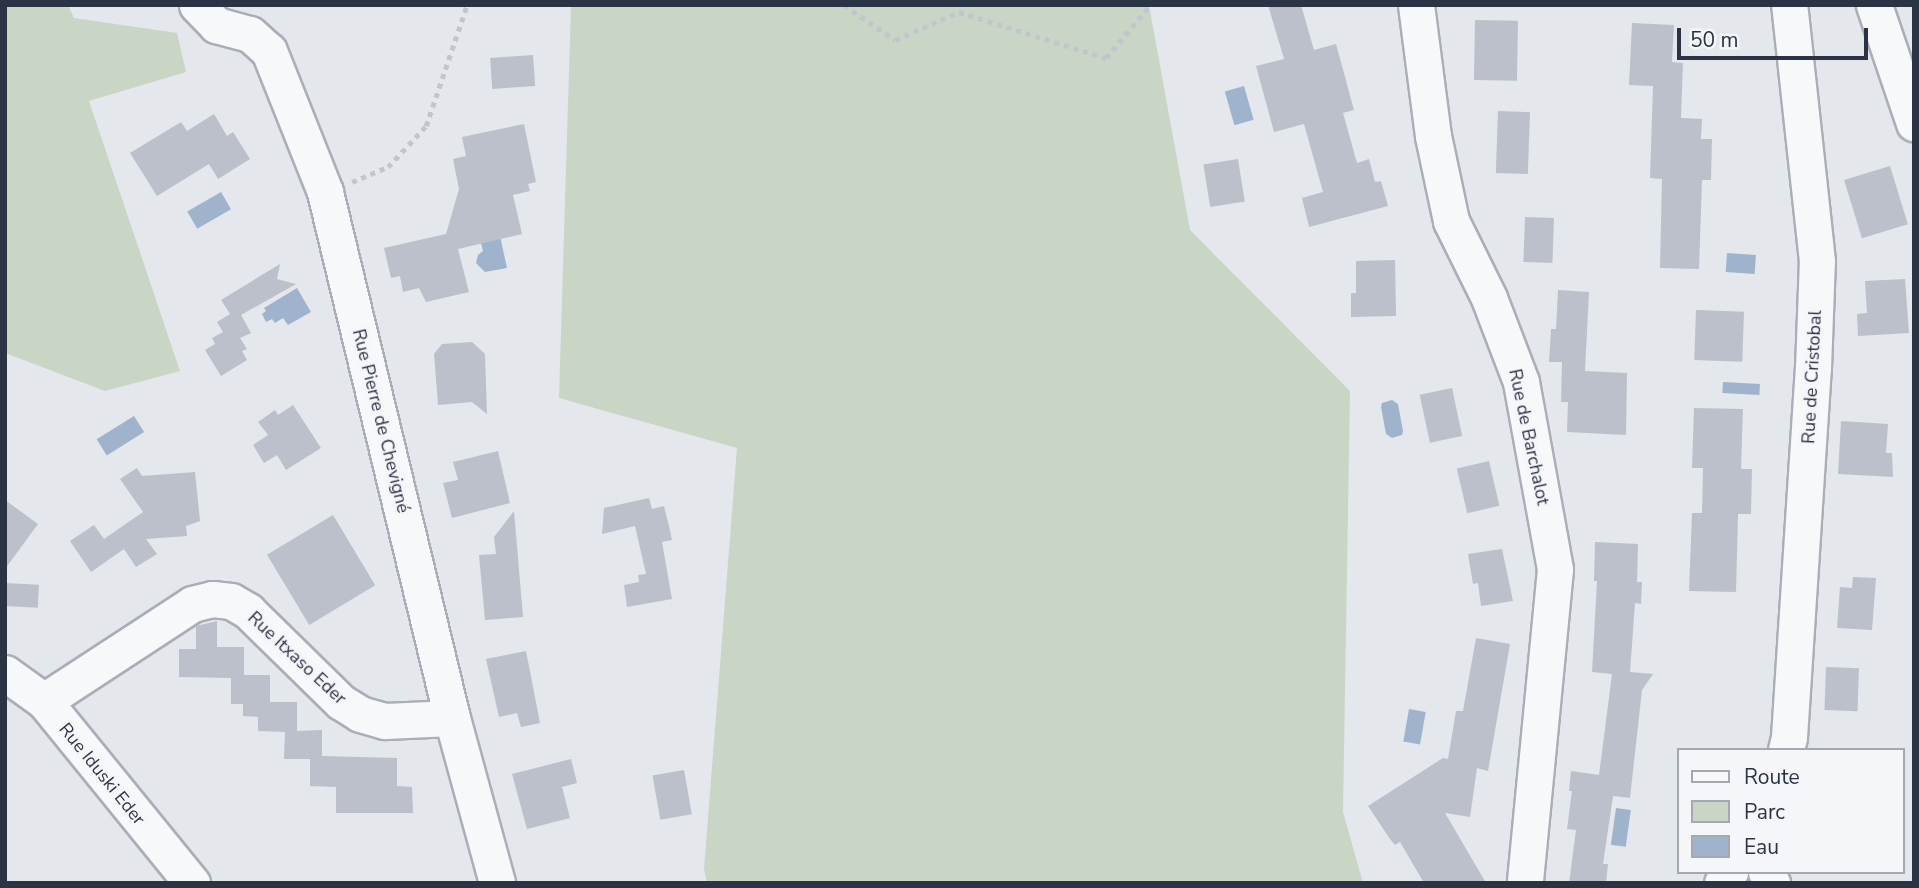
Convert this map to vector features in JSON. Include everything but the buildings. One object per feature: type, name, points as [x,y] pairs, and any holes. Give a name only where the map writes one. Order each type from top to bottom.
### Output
[{"type":"street","name":"Rue Pierre de Chevigné","points":[[197,5],[216,25],[250,34],[269,51],[325,192],[452,718],[497,883]]},
{"type":"street","name":"Rue de Barchalot","points":[[1416,5],[1433,136],[1451,221],[1489,298],[1521,382],[1555,569],[1525,883]]},
{"type":"street","name":"Rue de Cristobal","points":[[1786,748],[1818,261],[1789,5]]},
{"type":"street","points":[[1874,5],[1903,53],[1914,123]]},
{"type":"street","name":"Rue Itxaso Eder","points":[[44,701],[192,604],[212,599],[231,601],[248,611],[341,702],[360,714],[385,722],[452,718]]},
{"type":"street","name":"Rue Iduski Eder","points":[[5,673],[44,701],[192,883]]},
{"type":"path","points":[[325,192],[388,167],[426,126],[467,5]]},
{"type":"path","points":[[844,5],[894,40],[959,12],[1107,58],[1150,5]]},
{"type":"green space","points":[[5,5],[68,5],[74,18],[177,33],[186,72],[89,101],[180,371],[105,391],[5,353]]},
{"type":"green space","points":[[571,5],[1149,5],[1190,230],[1350,391],[1343,812],[1363,883],[707,883],[704,869],[737,448],[559,398]]},
{"type":"water","points":[[1244,86],[1254,120],[1234,125],[1225,92]]},
{"type":"water","points":[[221,192],[231,209],[197,229],[187,212]]},
{"type":"water","points":[[497,222],[507,268],[485,272],[476,263],[478,255],[483,251],[477,227]]},
{"type":"water","points":[[1727,253],[1756,255],[1755,274],[1726,272]]},
{"type":"water","points":[[297,288],[311,312],[288,325],[283,318],[275,323],[272,319],[266,322],[262,314],[266,311],[264,308]]},
{"type":"water","points":[[1723,382],[1760,384],[1759,395],[1722,393]]},
{"type":"water","points":[[1392,400],[1398,404],[1403,431],[1402,435],[1392,438],[1386,434],[1381,407],[1382,403]]},
{"type":"water","points":[[134,416],[144,432],[107,455],[97,439]]},
{"type":"water","points":[[1409,709],[1426,712],[1420,744],[1403,741]]},
{"type":"water","points":[[1616,808],[1631,810],[1626,847],[1611,845]]}]
